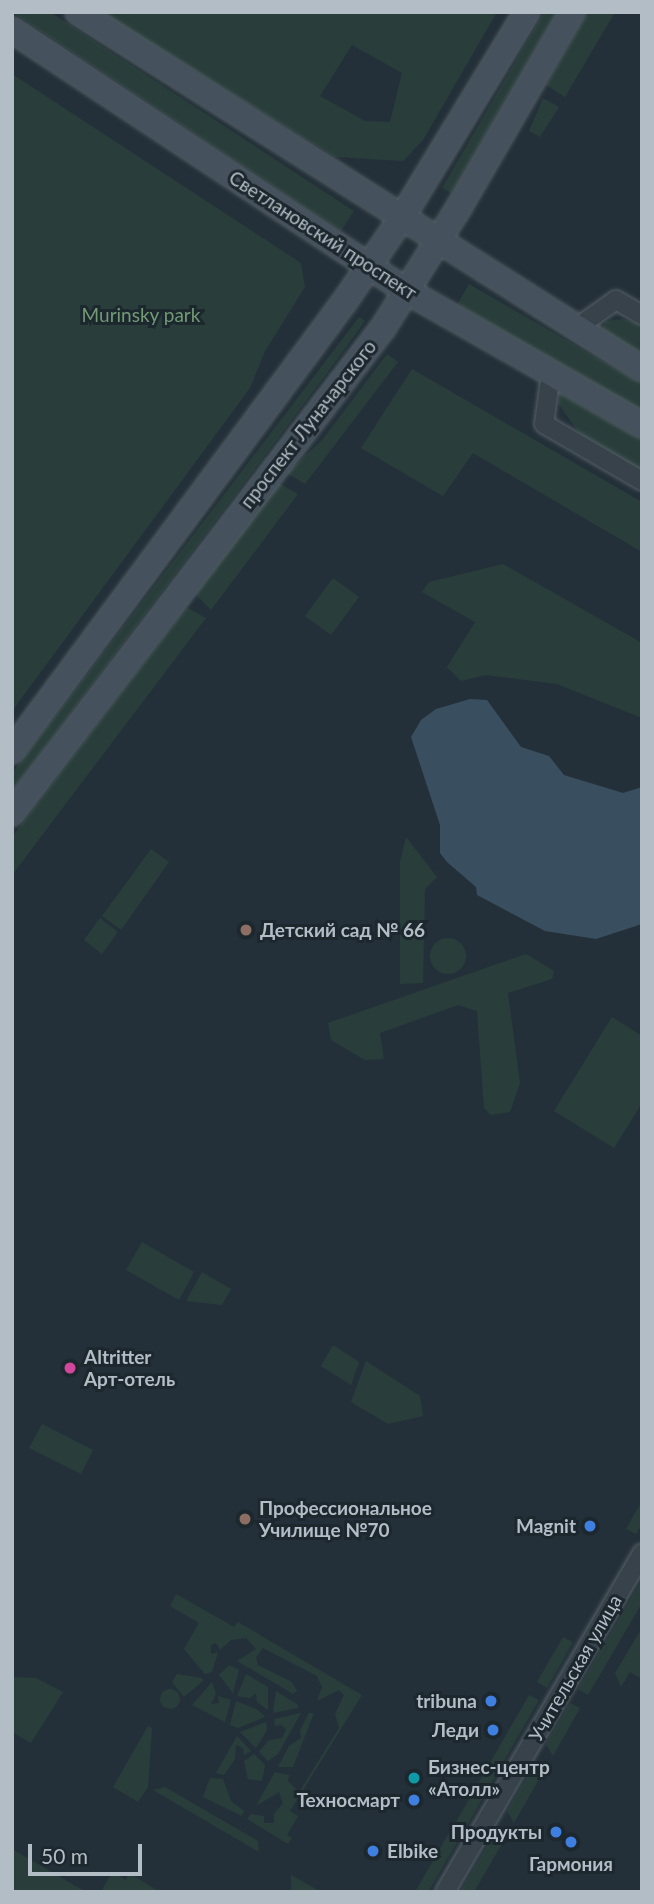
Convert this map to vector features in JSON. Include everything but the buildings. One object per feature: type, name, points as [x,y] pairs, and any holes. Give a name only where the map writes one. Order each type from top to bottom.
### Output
[{"type":"main road","points":[[78,12],[438,243],[642,369]]},
{"type":"main road","name":"проспект Луначарского","points":[[12,751],[369,266],[401,219],[527,12]]},
{"type":"main road","name":"проспект Луначарского","points":[[12,813],[407,291],[438,243],[572,12]]},
{"type":"main road","name":"Светлановский проспект","points":[[12,30],[407,291],[642,425]]},
{"type":"street","points":[[575,329],[616,300],[642,315]]},
{"type":"street","points":[[551,373],[544,424],[642,481]]},
{"type":"street","name":"Учительская улица","points":[[444,1892],[642,1553]]},
{"type":"green space","points":[[12,12],[50,12],[354,211],[341,231]]},
{"type":"green space","points":[[100,12],[497,12],[423,140],[403,161],[335,157]],"holes":[[[352,45],[402,73],[390,122],[365,121],[320,96]]]},
{"type":"green space","points":[[544,12],[556,12],[451,193],[442,188]]},
{"type":"green space","points":[[588,12],[615,12],[565,97],[546,85]]},
{"type":"green space","name":"Murinsky park","points":[[12,74],[301,263],[305,287],[265,351],[250,388],[12,711]]},
{"type":"green space","points":[[543,98],[559,107],[540,137],[529,131]]},
{"type":"green space","points":[[469,284],[642,384],[642,411],[457,305]]},
{"type":"green space","points":[[359,317],[365,321],[327,373],[12,791],[12,773]]},
{"type":"green space","points":[[623,319],[642,325],[642,354],[602,329],[606,321]]},
{"type":"green space","points":[[387,354],[398,362],[305,484],[287,473],[322,440]]},
{"type":"green space","points":[[412,369],[642,502],[642,552],[473,453],[443,496],[361,448]]},
{"type":"green space","points":[[560,394],[642,440],[642,471],[579,433],[558,403]]},
{"type":"green space","points":[[279,483],[298,494],[211,610],[195,594]]},
{"type":"green space","points":[[503,564],[642,643],[642,718],[557,684],[486,675],[461,681],[447,667],[475,622],[422,592],[429,582]]},
{"type":"green space","points":[[333,578],[359,597],[331,635],[305,616]]},
{"type":"green space","points":[[186,607],[206,618],[12,875],[12,837]]},
{"type":"green space","points":[[406,837],[437,877],[425,889],[423,983],[400,984],[400,862]]},
{"type":"green space","points":[[151,849],[169,862],[121,930],[102,916]]},
{"type":"green space","points":[[100,918],[118,932],[102,954],[84,940]]},
{"type":"green space","points":[[448,938],[461,943],[466,956],[461,969],[448,974],[435,969],[430,956],[435,943]]},
{"type":"green space","points":[[526,954],[554,971],[552,979],[508,993],[520,1083],[510,1112],[491,1115],[484,1108],[477,1011],[458,1005],[380,1033],[384,1059],[365,1060],[331,1040],[328,1023]]},
{"type":"green space","points":[[612,1017],[642,1036],[642,1103],[614,1148],[554,1111]]},
{"type":"green space","points":[[142,1242],[194,1272],[179,1300],[126,1270]]},
{"type":"green space","points":[[202,1272],[231,1289],[222,1305],[186,1301]]},
{"type":"green space","points":[[333,1345],[359,1362],[351,1385],[321,1366]]},
{"type":"green space","points":[[366,1361],[420,1396],[423,1416],[388,1424],[351,1402]]},
{"type":"green space","points":[[42,1424],[93,1450],[81,1474],[29,1448]]},
{"type":"green space","points":[[642,1501],[642,1524],[636,1534],[626,1529]]},
{"type":"green space","points":[[642,1580],[642,1603],[588,1695],[578,1689]]},
{"type":"green space","points":[[176,1594],[234,1627],[238,1622],[362,1695],[290,1811],[298,1816],[287,1835],[292,1838],[288,1844],[247,1819],[251,1814],[264,1816],[264,1823],[274,1823],[274,1814],[283,1803],[279,1792],[256,1806],[275,1772],[289,1775],[288,1781],[299,1792],[339,1728],[335,1714],[344,1695],[339,1690],[317,1701],[322,1687],[317,1676],[263,1648],[256,1657],[258,1665],[292,1682],[297,1691],[293,1694],[237,1661],[256,1649],[246,1638],[231,1640],[220,1650],[216,1643],[211,1645],[211,1654],[218,1652],[212,1672],[205,1674],[184,1649],[199,1623],[170,1606]]},
{"type":"green space","points":[[642,1628],[642,1679],[630,1672],[621,1687],[615,1673]]},
{"type":"green space","points":[[563,1637],[573,1642],[547,1688],[537,1682]]},
{"type":"green space","points":[[229,1665],[239,1670],[233,1693],[219,1675]]},
{"type":"green space","points":[[177,1674],[202,1678],[203,1681],[184,1697],[172,1682]]},
{"type":"green space","points":[[246,1674],[268,1687],[268,1710],[257,1702],[256,1693],[250,1698],[237,1696]]},
{"type":"green space","points":[[12,1677],[36,1678],[63,1692],[31,1743],[12,1732]]},
{"type":"green space","points":[[212,1682],[216,1694],[211,1704],[219,1703],[218,1696],[231,1700],[225,1722],[192,1705]]},
{"type":"green space","points":[[170,1689],[177,1692],[180,1699],[177,1706],[170,1709],[163,1706],[160,1699],[163,1692]]},
{"type":"green space","points":[[276,1691],[298,1705],[298,1708],[273,1713]]},
{"type":"green space","points":[[529,1695],[539,1700],[466,1827],[456,1822]]},
{"type":"green space","points":[[236,1701],[258,1710],[265,1717],[238,1728],[230,1725]]},
{"type":"green space","points":[[570,1703],[580,1708],[553,1756],[546,1744]]},
{"type":"green space","points":[[301,1713],[278,1754],[268,1761],[259,1752],[269,1740],[282,1738],[286,1730],[282,1725],[275,1726],[274,1719]]},
{"type":"green space","points":[[309,1713],[314,1713],[293,1767],[278,1767],[289,1746],[301,1738],[300,1730]]},
{"type":"green space","points":[[266,1722],[267,1730],[256,1748],[240,1732]]},
{"type":"green space","points":[[148,1726],[152,1728],[148,1787],[138,1802],[113,1787]]},
{"type":"green space","points":[[237,1736],[251,1751],[244,1755],[243,1748],[236,1745],[235,1759],[224,1775],[216,1773]]},
{"type":"green space","points":[[254,1754],[265,1765],[262,1781],[248,1779],[244,1761]]},
{"type":"green space","points":[[529,1774],[542,1774],[514,1823],[507,1811]]},
{"type":"green space","points":[[210,1778],[223,1779],[231,1801],[244,1811],[242,1816],[203,1797]]},
{"type":"green space","points":[[165,1787],[258,1841],[259,1852],[153,1790]]},
{"type":"green space","points":[[453,1826],[463,1832],[428,1892],[415,1892]]},
{"type":"green space","points":[[497,1829],[507,1835],[474,1892],[460,1892]]},
{"type":"green space","points":[[12,1849],[86,1892],[12,1892]]},
{"type":"green space","points":[[112,1872],[126,1880],[129,1873],[160,1892],[101,1892]]},
{"type":"green space","points":[[291,1875],[321,1892],[291,1892]]},
{"type":"water","points":[[470,699],[487,700],[521,747],[549,756],[564,775],[623,793],[642,787],[642,924],[596,939],[545,931],[477,895],[476,887],[440,853],[440,825],[411,737],[421,720],[436,709]]},
{"type":"place","name":"Детский сад № 66","points":[[246,930]]},
{"type":"place","name":"Altritter Арт-отель","points":[[70,1368]]},
{"type":"place","name":"Профессиональное Училище №70","points":[[245,1519]]},
{"type":"place","name":"Magnit","points":[[590,1526]]},
{"type":"place","name":"tribuna","points":[[491,1701]]},
{"type":"place","name":"Леди","points":[[493,1730]]},
{"type":"place","name":"Бизнес-центр «Атолл»","points":[[414,1778]]},
{"type":"place","name":"Техносмарт","points":[[414,1800]]},
{"type":"place","name":"Продукты","points":[[556,1832]]},
{"type":"place","name":"Гармония","points":[[571,1842]]},
{"type":"place","name":"Elbike","points":[[373,1851]]}]
